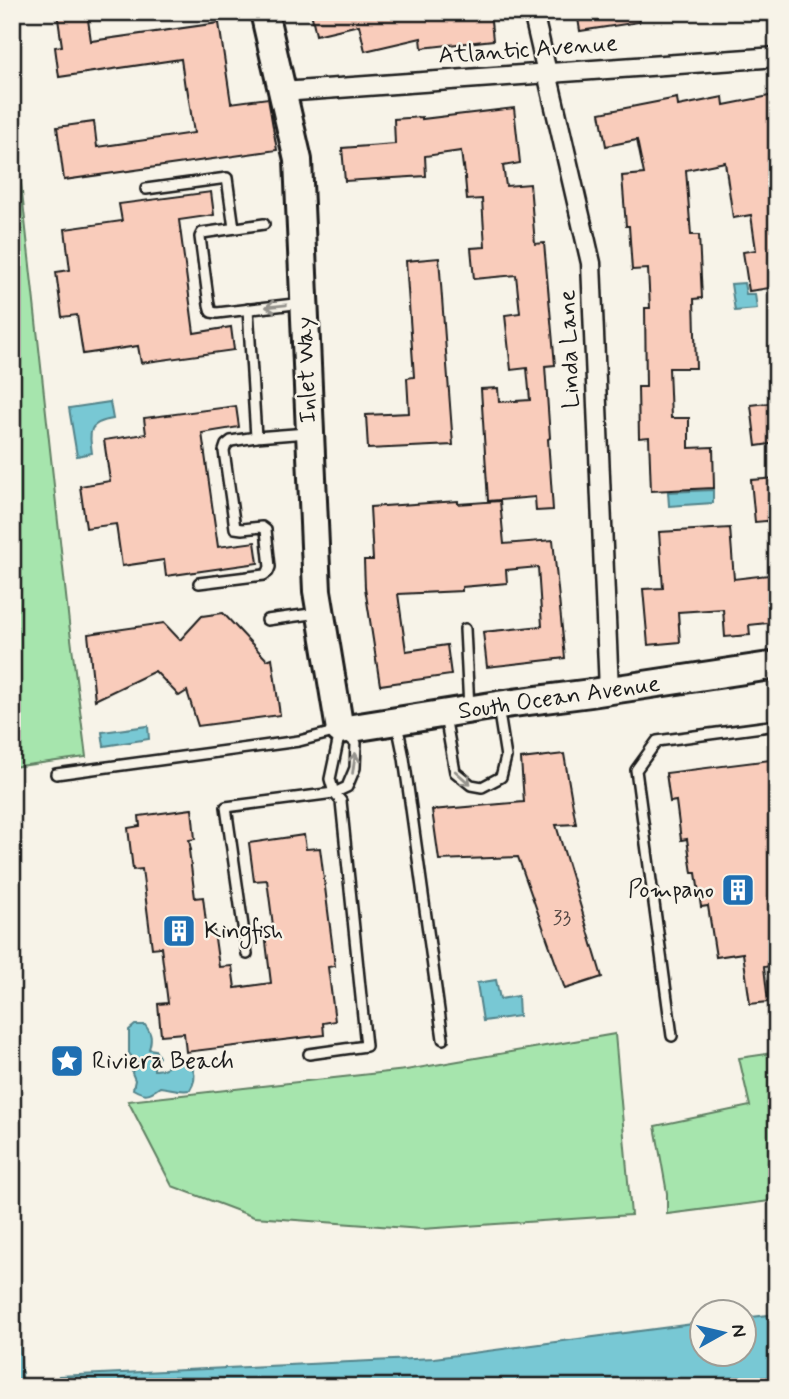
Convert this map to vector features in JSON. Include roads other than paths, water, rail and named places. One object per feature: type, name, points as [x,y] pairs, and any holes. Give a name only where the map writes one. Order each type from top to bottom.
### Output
[{"type":"street","name":"Inlet Way","points":[[264,12],[298,160],[317,591],[340,730]]},
{"type":"street","name":"Linda Lane","points":[[533,12],[591,263],[609,690]]},
{"type":"street","name":"Atlantic Avenue","points":[[282,92],[777,57]]},
{"type":"street","name":"South Ocean Avenue","points":[[340,730],[777,665]]},
{"type":"lane","points":[[146,190],[227,178],[234,228]]},
{"type":"lane","points":[[264,224],[202,233],[200,237],[211,312],[304,303]]},
{"type":"lane","points":[[248,309],[256,437]]},
{"type":"lane","points":[[199,583],[264,575],[270,567],[266,530],[262,527],[235,527],[224,451],[226,445],[231,441],[256,437],[310,433]]},
{"type":"lane","points":[[267,620],[320,612]]},
{"type":"lane","points":[[465,629],[457,712],[455,772],[471,785],[482,787],[501,777],[506,757],[498,705]]},
{"type":"lane","points":[[397,722],[443,1039]]},
{"type":"lane","points":[[672,1036],[636,769],[657,741],[777,724]]},
{"type":"lane","points":[[56,774],[299,741],[340,730]]},
{"type":"lane","points":[[247,954],[226,807],[334,793],[347,787],[355,768],[356,743],[340,730]]},
{"type":"lane","points":[[309,1054],[366,1046],[341,801],[334,793],[330,779],[340,730]]},
{"type":"water","points":[[744,283],[746,294],[755,294],[757,309],[735,311],[731,284]]},
{"type":"water","points":[[110,402],[113,419],[95,425],[90,439],[92,453],[77,456],[69,408]]},
{"type":"water","points":[[713,490],[713,503],[669,506],[668,492]]},
{"type":"water","points":[[148,726],[149,739],[104,746],[102,732]]},
{"type":"water","points":[[496,980],[500,999],[518,996],[519,1016],[483,1021],[477,983]]},
{"type":"water","points":[[135,1025],[145,1025],[149,1031],[149,1049],[155,1050],[159,1057],[154,1062],[154,1070],[183,1063],[191,1067],[194,1080],[190,1090],[160,1087],[147,1094],[133,1089],[135,1080],[132,1073],[135,1061],[129,1053],[129,1030]]},
{"type":"water","points":[[12,1267],[24,1387],[12,1387]]},
{"type":"water","points":[[777,1314],[777,1387],[62,1387],[59,1376],[434,1358],[688,1325],[688,1368],[758,1368],[758,1316]]},
{"type":"place","name":"Pompano","points":[[738,890]]},
{"type":"place","name":"Kingfish","points":[[179,931]]},
{"type":"place","name":"Riviera Beach","points":[[67,1061]]}]
